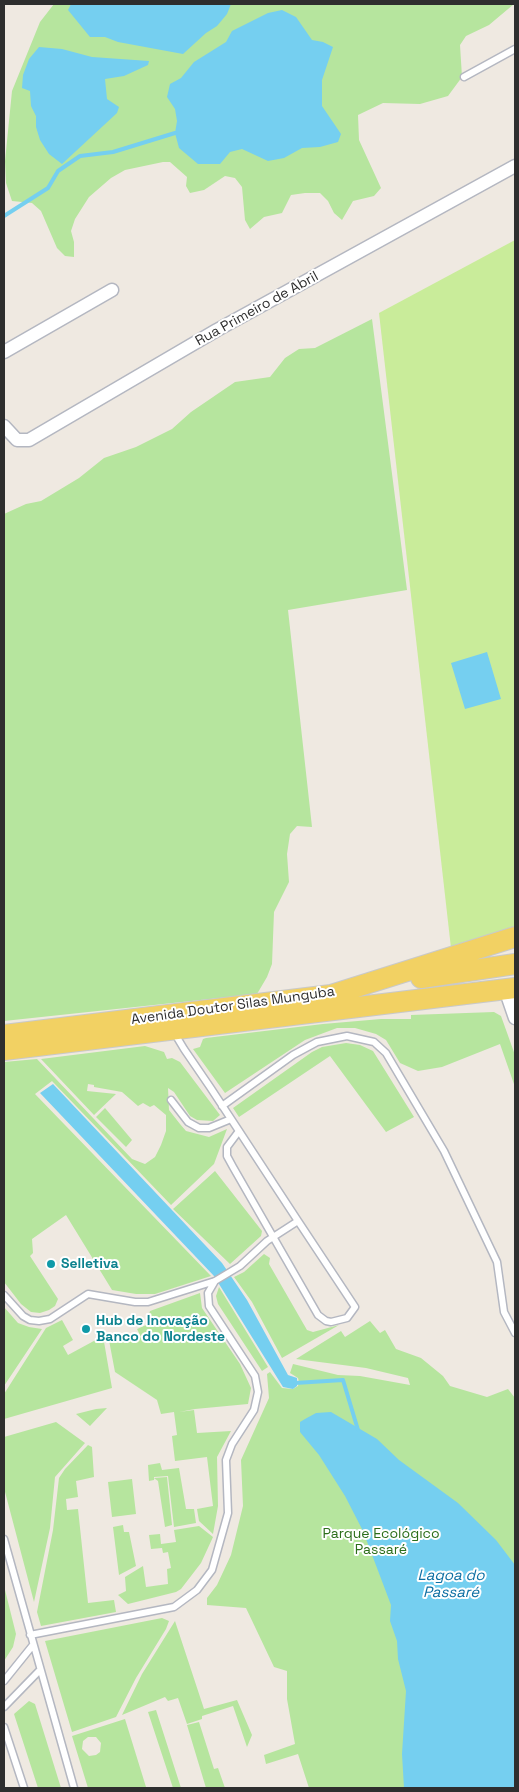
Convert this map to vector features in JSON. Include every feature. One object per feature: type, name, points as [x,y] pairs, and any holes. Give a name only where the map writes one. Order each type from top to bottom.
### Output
[{"type":"main road","name":"Avenida Doutor Silas Munguba","points":[[14,1043],[331,995],[515,938]]},
{"type":"main road","points":[[331,995],[515,964]]},
{"type":"main road","name":"Avenida Doutor Silas Munguba","points":[[14,1043],[173,1030],[510,988]]},
{"type":"street","name":"Rua Primeiro de Abril","points":[[4,426],[18,440],[29,440],[217,330],[515,166]]},
{"type":"street","points":[[4,352],[112,290]]},
{"type":"street","points":[[510,988],[515,1018]]},
{"type":"lane","points":[[464,77],[515,49]]},
{"type":"lane","points":[[173,1030],[355,1307],[347,1318],[331,1322],[318,1315],[227,1156],[230,1142],[239,1131]]},
{"type":"lane","points":[[222,1106],[293,1054],[317,1042],[347,1036],[374,1042],[386,1053],[444,1151],[497,1262],[501,1278],[504,1312],[515,1333]]},
{"type":"lane","points":[[171,1100],[188,1122],[200,1128],[209,1128],[231,1118]]},
{"type":"lane","points":[[4,1295],[24,1316],[30,1320],[40,1321],[50,1319],[88,1294],[135,1302],[148,1302],[215,1281],[240,1266],[274,1236],[298,1221]]},
{"type":"lane","points":[[30,1635],[174,1607],[197,1590],[212,1570],[228,1513],[226,1460],[232,1444],[254,1410],[258,1392],[255,1376],[209,1306],[208,1293],[215,1281]]},
{"type":"lane","points":[[4,1539],[74,1788]]},
{"type":"lane","points":[[4,1681],[33,1645]]},
{"type":"lane","points":[[4,1707],[40,1670]]},
{"type":"lane","points":[[4,1726],[24,1788]]},
{"type":"green space","points":[[54,4],[514,4],[489,25],[466,36],[460,45],[462,77],[448,96],[420,104],[383,103],[358,115],[359,140],[381,188],[374,196],[353,201],[342,220],[334,213],[328,201],[320,193],[305,193],[291,195],[282,213],[264,217],[250,229],[245,220],[242,187],[235,178],[225,176],[204,190],[190,193],[186,186],[187,177],[170,162],[163,162],[125,170],[111,178],[89,197],[75,219],[71,231],[74,242],[74,257],[65,256],[57,248],[41,211],[32,203],[12,201],[6,183],[5,161],[12,91],[40,22]]},
{"type":"green space","points":[[515,240],[515,928],[451,948],[379,313]]},
{"type":"green space","points":[[372,319],[407,590],[288,610],[312,827],[297,826],[290,834],[287,854],[289,882],[274,912],[272,964],[267,977],[257,994],[4,1021],[4,514],[26,504],[41,501],[79,478],[104,458],[136,447],[172,429],[191,412],[235,382],[270,377],[285,358],[299,349],[315,348]]},
{"type":"green space","points":[[494,1012],[501,1016],[515,1055],[515,1087],[500,1044],[442,1067],[418,1071],[400,1063],[386,1040],[376,1034],[355,1028],[337,1028],[305,1040],[225,1093],[193,1049],[200,1047],[203,1039],[206,1038],[323,1024],[381,1019],[411,1019],[411,1015]]},
{"type":"green space","points":[[346,1043],[360,1045],[373,1051],[414,1117],[386,1132],[330,1056],[239,1117],[233,1108],[312,1052],[322,1047]]},
{"type":"green space","points":[[145,1046],[164,1052],[167,1059],[172,1058],[180,1062],[220,1115],[213,1121],[197,1120],[190,1116],[174,1092],[168,1088],[169,1110],[186,1131],[209,1137],[227,1129],[214,1164],[171,1205],[52,1081],[35,1094],[211,1276],[155,1294],[136,1294],[112,1290],[66,1215],[32,1239],[33,1253],[30,1256],[58,1299],[55,1306],[49,1310],[40,1313],[31,1312],[21,1304],[4,1282],[4,1062],[37,1059],[132,1159],[145,1164],[155,1157],[161,1145],[166,1131],[166,1115],[154,1105],[150,1107],[143,1103],[138,1106],[122,1092],[94,1087],[94,1085],[88,1084],[87,1091],[116,1094],[94,1115],[41,1059]]},
{"type":"green space","points":[[105,1108],[132,1140],[126,1147],[96,1117]]},
{"type":"green space","points":[[215,1171],[262,1231],[261,1236],[230,1264],[173,1209]]},
{"type":"green space","points":[[264,1254],[270,1258],[269,1264],[307,1330],[313,1332],[339,1325],[282,1358],[252,1302],[234,1277],[244,1272]]},
{"type":"green space","points":[[219,1287],[268,1367],[262,1371],[218,1304],[216,1296]]},
{"type":"green space","points":[[200,1293],[202,1308],[240,1364],[251,1388],[248,1404],[195,1409],[179,1412],[194,1410],[197,1433],[231,1431],[217,1457],[218,1506],[213,1534],[199,1521],[197,1509],[213,1506],[207,1457],[175,1461],[172,1436],[177,1435],[174,1412],[161,1414],[157,1400],[115,1372],[108,1335],[111,1334],[114,1340],[123,1335],[127,1341],[141,1337],[137,1329],[153,1322],[149,1314],[150,1311]]},
{"type":"green space","points":[[4,1307],[18,1323],[42,1329],[4,1386]]},
{"type":"green space","points":[[62,1320],[73,1340],[63,1346],[68,1355],[103,1336],[112,1388],[4,1419],[4,1394],[46,1328]]},
{"type":"green space","name":"Parque Ecológico Passaré","points":[[370,1321],[380,1333],[385,1330],[396,1349],[421,1358],[443,1376],[450,1386],[487,1397],[508,1389],[515,1398],[515,1788],[309,1788],[298,1754],[266,1764],[264,1755],[295,1744],[287,1699],[287,1671],[274,1667],[246,1608],[207,1605],[207,1598],[217,1585],[231,1555],[243,1506],[241,1460],[269,1398],[267,1374],[270,1372],[282,1388],[293,1389],[298,1386],[299,1382],[298,1378],[290,1373],[293,1364],[338,1375],[360,1376],[410,1385],[408,1378],[366,1368],[296,1359],[341,1331],[345,1337]]},
{"type":"green space","points":[[107,1408],[90,1426],[76,1414],[96,1409]]},
{"type":"green space","points":[[56,1422],[85,1443],[55,1477],[50,1528],[34,1602],[4,1488],[4,1437]]},
{"type":"green space","points":[[88,1445],[92,1447],[94,1477],[76,1481],[78,1497],[66,1499],[67,1510],[78,1509],[88,1603],[114,1600],[116,1612],[41,1626],[37,1612],[53,1530],[59,1478]]},
{"type":"green space","points":[[160,1463],[162,1470],[179,1468],[186,1509],[194,1509],[196,1523],[174,1527],[168,1476],[154,1477],[154,1480],[149,1481],[148,1465]]},
{"type":"green space","points":[[167,1477],[172,1525],[165,1527],[158,1481],[154,1478]]},
{"type":"green space","points":[[132,1479],[136,1514],[112,1517],[108,1482]]},
{"type":"green space","points":[[123,1525],[124,1532],[129,1532],[136,1566],[119,1575],[113,1527]]},
{"type":"green space","points":[[199,1526],[213,1537],[201,1563],[181,1589],[176,1592],[128,1604],[118,1595],[126,1591],[125,1577],[143,1566],[146,1587],[168,1584],[167,1569],[171,1568],[168,1552],[163,1553],[162,1548],[151,1549],[149,1535],[160,1534],[161,1544],[176,1542],[174,1530]]},
{"type":"green space","points":[[4,1586],[16,1634],[13,1647],[4,1661]]},
{"type":"green space","points":[[162,1618],[169,1621],[166,1629],[136,1678],[116,1717],[72,1732],[45,1641]]},
{"type":"green space","points":[[175,1621],[204,1709],[237,1700],[252,1735],[247,1747],[233,1706],[202,1716],[202,1719],[187,1724],[178,1698],[168,1701],[165,1697],[122,1715],[142,1674]]},
{"type":"green space","points":[[29,1701],[35,1704],[61,1788],[38,1788],[14,1714]]},
{"type":"green space","points":[[156,1710],[181,1788],[173,1788],[148,1712]]},
{"type":"green space","points":[[125,1719],[146,1787],[88,1788],[72,1736]],"holes":[[[88,1737],[96,1737],[101,1743],[100,1752],[89,1756],[82,1749],[83,1741]]]},
{"type":"green space","points":[[199,1722],[214,1769],[218,1768],[225,1788],[206,1788],[187,1725]]},
{"type":"water","points":[[71,4],[231,4],[227,14],[217,26],[206,33],[183,54],[118,42],[105,37],[90,37],[68,10]]},
{"type":"water","points":[[282,10],[296,17],[312,40],[323,42],[333,47],[322,80],[322,106],[341,134],[338,142],[320,147],[302,148],[284,158],[268,161],[242,149],[230,152],[220,164],[198,164],[179,148],[175,133],[177,121],[175,109],[167,97],[170,84],[181,78],[194,62],[226,42],[232,31],[268,13]]},
{"type":"water","points":[[39,47],[62,49],[92,57],[149,61],[148,65],[124,76],[105,79],[107,99],[119,107],[117,113],[62,164],[49,154],[40,140],[36,127],[36,116],[31,106],[30,91],[22,88],[23,75],[29,59]]},
{"type":"water","points":[[487,652],[501,699],[465,709],[451,663]]},
{"type":"water","points":[[53,1084],[222,1263],[247,1300],[288,1375],[297,1378],[297,1386],[293,1389],[283,1387],[214,1276],[40,1093]]},
{"type":"water","name":"Lagoa do Passaré","points":[[331,1412],[377,1439],[399,1460],[458,1503],[496,1540],[515,1565],[515,1788],[404,1788],[402,1754],[406,1691],[398,1659],[397,1641],[390,1621],[391,1605],[363,1531],[345,1496],[319,1455],[300,1432],[300,1422],[316,1413]]},
{"type":"waterway","points":[[4,216],[48,188],[58,171],[80,156],[113,152],[175,133]]},
{"type":"waterway","points":[[295,1383],[343,1380],[358,1430]]},
{"type":"place","name":"Selletiva","points":[[51,1264]]},
{"type":"place","name":"Hub de Inovação Banco do Nordeste","points":[[86,1329]]}]
